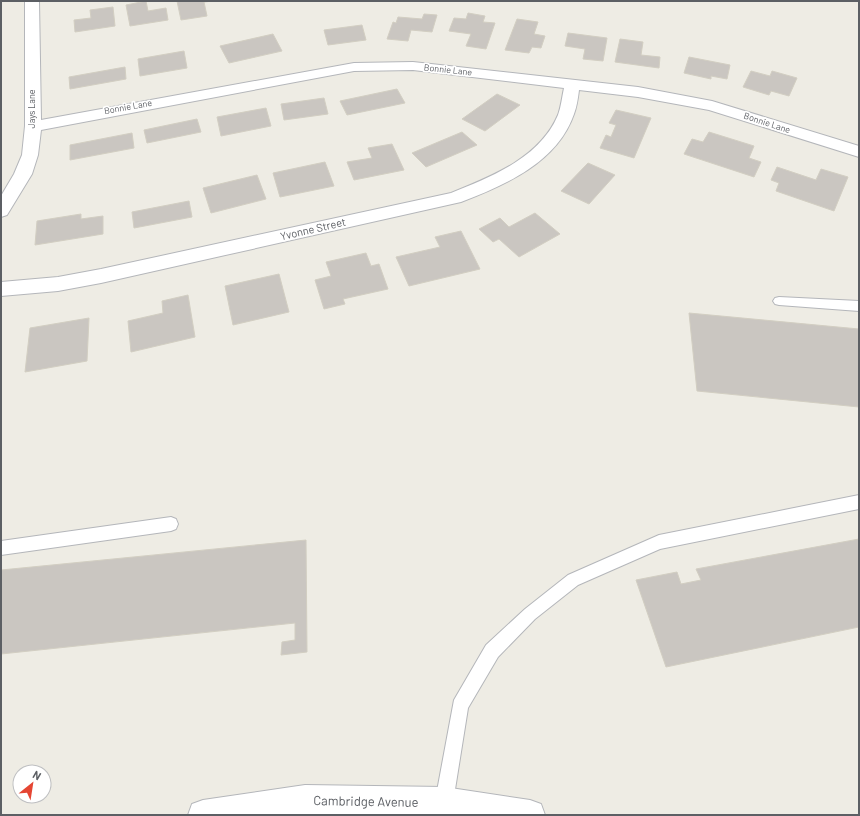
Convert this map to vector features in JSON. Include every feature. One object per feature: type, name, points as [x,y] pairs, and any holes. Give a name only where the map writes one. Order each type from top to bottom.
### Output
[{"type":"street","name":"Jays Lane","points":[[1,211],[22,174],[30,154],[33,126],[32,1]]},
{"type":"street","name":"Bonnie Lane","points":[[33,126],[102,112],[354,67],[414,66],[638,92],[712,106],[859,152]]},
{"type":"street","name":"Yvonne Street","points":[[1,289],[58,284],[101,276],[461,196],[510,174],[545,147],[566,114],[572,85]]},
{"type":"street","name":"Cambridge Avenue","points":[[203,815],[305,800],[444,802],[530,815]]},
{"type":"lane","points":[[779,301],[859,306]]},
{"type":"lane","points":[[444,802],[460,706],[492,651],[530,614],[573,580],[659,542],[859,502]]},
{"type":"lane","points":[[1,548],[171,524]]},
{"type":"building","points":[[146,1],[148,11],[166,8],[168,20],[130,26],[126,5]]},
{"type":"building","points":[[177,1],[213,1],[204,2],[207,16],[181,20]]},
{"type":"building","points":[[113,7],[115,26],[75,32],[74,20],[91,18],[90,10]]},
{"type":"building","points":[[468,13],[485,16],[483,22],[495,23],[486,49],[466,46],[471,34],[449,31],[454,18],[466,19]]},
{"type":"building","points":[[424,14],[437,15],[432,32],[411,30],[408,41],[387,39],[393,22],[396,23],[398,17],[422,19]]},
{"type":"building","points":[[517,19],[538,22],[534,34],[545,36],[541,48],[532,47],[529,53],[505,50]]},
{"type":"building","points":[[362,25],[366,40],[328,45],[324,30]]},
{"type":"building","points":[[568,33],[607,38],[603,61],[583,59],[585,49],[565,46]]},
{"type":"building","points":[[273,34],[282,51],[229,63],[220,46]]},
{"type":"building","points":[[620,39],[643,42],[641,55],[660,57],[659,68],[615,62]]},
{"type":"building","points":[[184,51],[187,68],[140,76],[138,59]]},
{"type":"building","points":[[689,57],[730,65],[727,79],[711,76],[711,79],[684,73]]},
{"type":"building","points":[[125,67],[126,79],[70,89],[69,77]]},
{"type":"building","points":[[751,71],[770,76],[772,71],[797,78],[789,96],[771,91],[769,95],[743,87]]},
{"type":"building","points":[[397,89],[405,103],[347,115],[340,101]]},
{"type":"building","points":[[497,94],[520,105],[485,131],[462,119]]},
{"type":"building","points":[[324,98],[328,114],[284,120],[281,104]]},
{"type":"building","points":[[266,108],[271,126],[221,136],[217,117]]},
{"type":"building","points":[[616,110],[651,118],[634,158],[600,148],[606,135],[611,137],[616,125],[609,123]]},
{"type":"building","points":[[197,119],[201,132],[147,143],[144,130]]},
{"type":"building","points":[[462,132],[477,145],[426,167],[412,153]]},
{"type":"building","points":[[709,132],[754,146],[749,158],[761,162],[754,177],[684,154],[692,139],[703,142]]},
{"type":"building","points":[[132,133],[134,148],[70,160],[70,145]]},
{"type":"building","points":[[392,144],[404,170],[354,180],[347,162],[372,158],[368,148]]},
{"type":"building","points":[[325,162],[334,186],[280,197],[273,173]]},
{"type":"building","points":[[588,163],[615,175],[589,204],[561,191]]},
{"type":"building","points":[[777,167],[816,180],[821,169],[848,177],[834,211],[776,191],[779,183],[771,180]]},
{"type":"building","points":[[257,175],[266,199],[211,213],[203,188]]},
{"type":"building","points":[[189,201],[192,217],[134,228],[132,212]]},
{"type":"building","points":[[535,213],[560,234],[519,257],[499,239],[493,242],[479,229],[500,218],[509,227]]},
{"type":"building","points":[[81,214],[81,219],[103,216],[103,234],[35,245],[37,221]]},
{"type":"building","points":[[461,231],[480,269],[409,286],[396,257],[440,247],[435,237]]},
{"type":"building","points":[[366,253],[371,266],[379,264],[388,289],[343,299],[345,304],[324,309],[315,280],[331,276],[326,262]]},
{"type":"building","points":[[279,274],[289,312],[233,325],[225,286]]},
{"type":"building","points":[[188,295],[195,337],[131,352],[128,321],[163,313],[162,301]]},
{"type":"building","points":[[689,313],[859,329],[859,407],[697,391]]},
{"type":"building","points":[[89,318],[87,361],[25,372],[30,328]]},
{"type":"building","points":[[859,539],[859,627],[666,667],[636,580],[677,572],[681,584],[701,580],[696,569]]},
{"type":"building","points":[[306,540],[307,652],[281,655],[282,642],[295,640],[295,623],[1,654],[1,570]]}]
